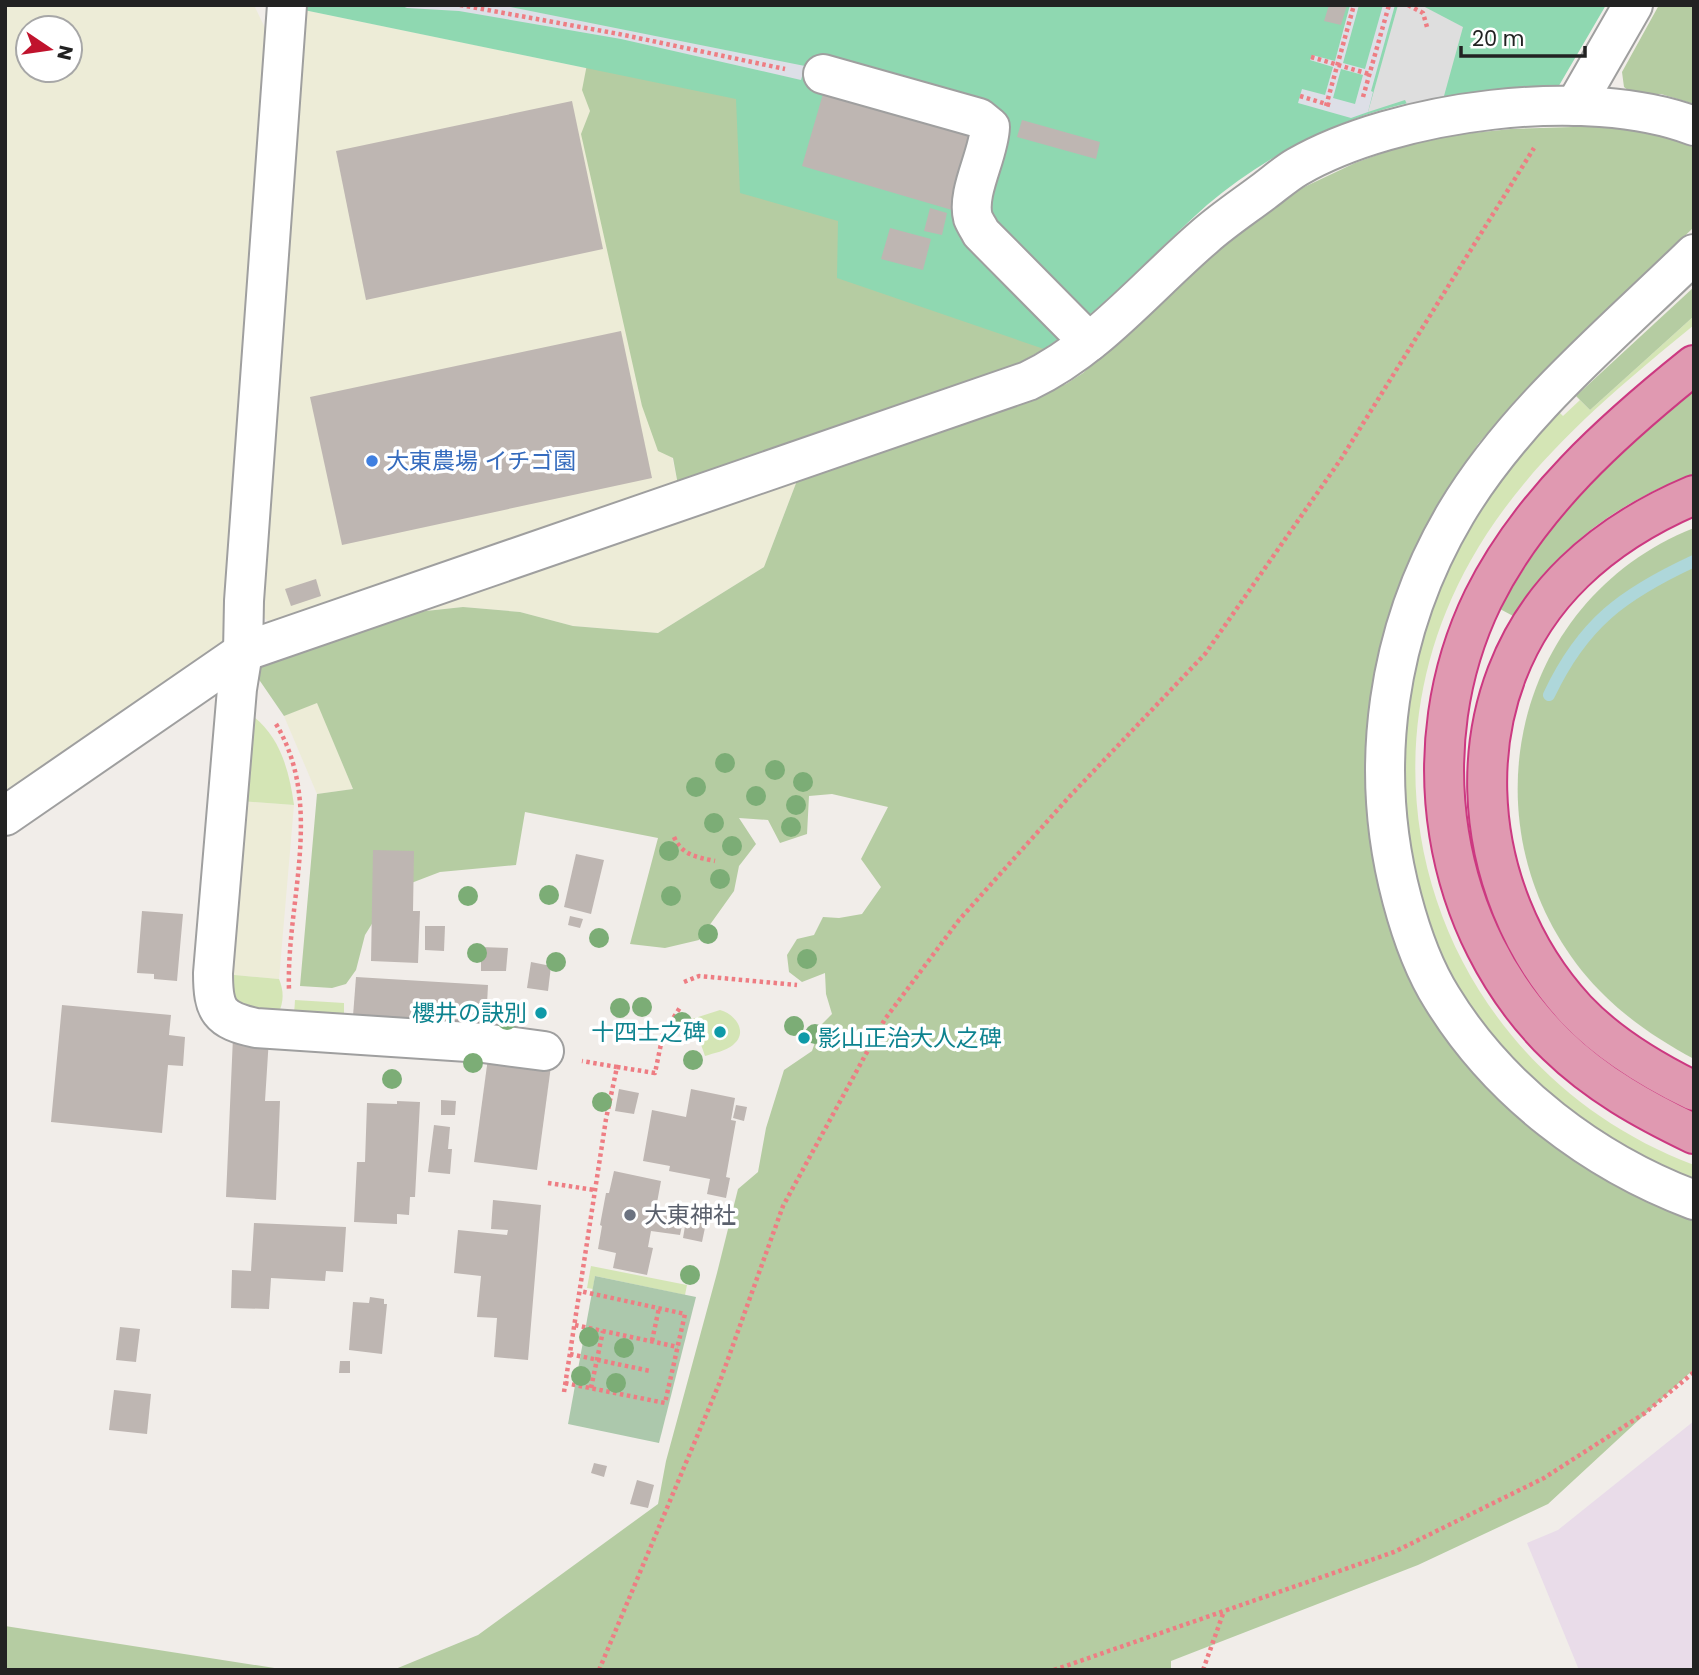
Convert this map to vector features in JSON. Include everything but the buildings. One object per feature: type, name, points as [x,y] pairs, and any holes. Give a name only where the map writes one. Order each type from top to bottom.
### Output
[{"type":"highway","points":[[1694,365],[1595,450],[1543,508],[1500,568],[1468,635],[1455,673],[1449,703],[1444,766],[1447,822],[1457,869],[1478,930],[1509,987],[1557,1044],[1585,1069],[1618,1094],[1694,1134]]},
{"type":"highway","points":[[1694,495],[1630,527],[1599,549],[1572,574],[1548,602],[1526,634],[1510,666],[1490,737],[1487,774],[1491,837],[1502,886],[1516,920],[1547,973],[1578,1011],[1605,1037],[1653,1070],[1694,1091]]},
{"type":"street","points":[[1575,106],[1633,5]]},
{"type":"street","points":[[286,6],[244,601],[243,652],[237,689],[213,973],[214,1002],[222,1016],[237,1024],[284,1030],[483,1043],[544,1051]]},
{"type":"street","points":[[823,74],[979,118],[990,127],[990,140],[972,200],[974,219],[981,233],[1088,342]]},
{"type":"street","points":[[5,816],[243,652],[1028,381],[1055,368],[1088,342],[1203,237],[1296,167],[1336,148],[1430,119],[1494,110],[1575,106],[1645,112],[1694,126]]},
{"type":"street","points":[[1694,254],[1511,435],[1455,515],[1416,595],[1402,639],[1391,688],[1384,770],[1390,846],[1405,911],[1427,971],[1463,1028],[1511,1084],[1574,1137],[1639,1177],[1694,1200]]},
{"type":"path","points":[[460,5],[620,34],[803,73],[823,74]]},
{"type":"path","points":[[1325,111],[1354,5]]},
{"type":"path","points":[[1360,108],[1389,5]]},
{"type":"path","points":[[1408,5],[1423,13],[1427,27]]},
{"type":"path","points":[[1311,58],[1369,74]]},
{"type":"path","points":[[1300,96],[1329,104]]},
{"type":"path","points":[[599,1670],[719,1384],[783,1206],[885,1019],[959,920],[1069,797],[1205,654],[1342,459],[1542,134],[1575,106]]},
{"type":"path","points":[[237,689],[272,717],[291,755],[300,791],[302,823],[284,1030]]},
{"type":"path","points":[[674,836],[687,854],[715,861]]},
{"type":"path","points":[[684,982],[699,976],[797,985]]},
{"type":"path","points":[[603,1064],[655,1073],[663,1034],[681,1006]]},
{"type":"path","points":[[564,1392],[617,1067]]},
{"type":"path","points":[[548,1183],[595,1190]]},
{"type":"path","points":[[565,1383],[665,1404],[685,1314],[580,1291]]},
{"type":"path","points":[[652,1341],[659,1308]]},
{"type":"path","points":[[575,1325],[678,1347]]},
{"type":"path","points":[[591,1388],[603,1331]]},
{"type":"path","points":[[570,1354],[650,1371]]},
{"type":"path","points":[[1054,1670],[1394,1552],[1544,1478],[1644,1413],[1694,1372]]},
{"type":"path","points":[[1203,1670],[1224,1610]]},
{"type":"shaded area","points":[[400,5],[500,5],[805,66],[801,80],[621,39],[459,11],[407,8]]},
{"type":"shaded area","points":[[1350,5],[1359,5],[1343,63],[1365,69],[1383,5],[1395,5],[1371,91],[1373,92],[1368,112],[1351,118],[1298,103],[1302,89],[1325,95],[1333,67],[1310,60],[1312,55],[1335,61]],"holes":[[[1341,69],[1363,75],[1355,104],[1333,98]]]},
{"type":"shaded area","points":[[1398,5],[1421,5],[1463,27],[1444,96],[1407,104],[1405,100],[1368,112]]},
{"type":"shaded area","points":[[1694,1421],[1694,1670],[1579,1670],[1527,1543],[1558,1530]]},
{"type":"green space","points":[[5,5],[254,5],[265,28],[269,48],[226,643],[5,796]]},
{"type":"green space","points":[[300,5],[1606,5],[1557,89],[1474,93],[1414,102],[1350,121],[1289,149],[1233,184],[1207,205],[1108,299],[1044,349],[837,278],[838,221],[740,193],[736,99],[299,9]]},
{"type":"green space","points":[[1659,5],[1694,5],[1694,104],[1661,94],[1633,94],[1624,87],[1622,72]]},
{"type":"green space","points":[[299,9],[591,69],[678,485],[271,624],[256,610]]},
{"type":"green space","points":[[588,59],[718,62],[1047,332],[1044,349],[1017,364],[678,485],[673,458],[658,451],[642,406],[581,134],[590,111],[582,90]]},
{"type":"green space","points":[[1606,126],[1652,131],[1694,148],[1694,227],[1514,402],[1478,444],[1449,488],[1412,555],[1388,616],[1372,688],[1365,749],[1367,823],[1389,922],[1504,1103],[1555,1146],[1582,1164],[1694,1219],[1694,1369],[1548,1504],[1418,1565],[1171,1661],[1171,1670],[393,1670],[478,1635],[658,1504],[666,1461],[738,1189],[758,1172],[766,1128],[784,1070],[812,1051],[821,1025],[832,1014],[826,994],[825,973],[802,982],[789,972],[787,955],[797,939],[814,935],[823,917],[839,918],[862,914],[881,887],[861,859],[888,807],[832,794],[809,796],[807,834],[780,843],[768,820],[739,818],[756,844],[739,866],[734,891],[699,940],[665,948],[630,944],[658,838],[525,812],[516,865],[440,872],[393,890],[365,935],[356,970],[346,984],[332,988],[300,986],[317,794],[353,789],[317,703],[284,716],[251,668],[398,614],[463,607],[520,612],[573,626],[658,633],[764,567],[798,478],[1066,384],[1083,373],[1199,266],[1300,189],[1355,163],[1413,142],[1511,129]]},
{"type":"green space","points":[[1694,287],[1694,316],[1590,410],[1576,396]]},
{"type":"green space","points":[[1694,316],[1694,325],[1631,377],[1571,432],[1517,492],[1493,525],[1471,560],[1433,648],[1416,738],[1420,828],[1442,914],[1481,993],[1537,1064],[1608,1122],[1694,1165],[1694,1181],[1629,1153],[1548,1094],[1489,1034],[1458,988],[1434,940],[1417,889],[1404,818],[1405,719],[1421,639],[1445,576],[1482,507],[1501,477],[1557,410],[1563,416],[1580,400],[1590,410]]},
{"type":"green space","points":[[1694,390],[1694,474],[1640,498],[1591,530],[1549,569],[1515,617],[1500,609],[1540,545],[1571,505],[1622,454]]},
{"type":"green space","points":[[798,478],[764,567],[658,633],[573,626],[520,612],[463,607],[398,614]]},
{"type":"green space","points":[[1694,528],[1694,1059],[1633,1021],[1582,971],[1545,912],[1524,849],[1518,784],[1526,720],[1548,660],[1584,606],[1633,561]]},
{"type":"green space","points":[[317,702],[353,789],[317,794],[284,716]]},
{"type":"green space","points":[[247,712],[267,730],[281,752],[294,805],[240,801]]},
{"type":"green space","points":[[240,801],[294,805],[279,979],[224,974]]},
{"type":"green space","points":[[224,974],[279,979],[283,996],[278,1014],[255,1013],[232,1000]]},
{"type":"green space","points":[[295,1000],[344,1003],[344,1019],[294,1015]]},
{"type":"green space","points":[[720,1010],[735,1019],[740,1035],[730,1047],[705,1056],[692,1019]]},
{"type":"green space","points":[[591,1266],[687,1285],[685,1295],[595,1276],[593,1289],[587,1288]]},
{"type":"green space","points":[[595,1276],[696,1297],[659,1443],[568,1424]]},
{"type":"green space","points":[[5,1626],[287,1670],[5,1670]]},
{"type":"waterway","points":[[1549,695],[1576,648],[1608,613],[1646,586],[1694,561]]},
{"type":"place","name":"大東農場 イチゴ園","points":[[372,461]]},
{"type":"place","name":"櫻井の訣別","points":[[541,1013]]},
{"type":"place","name":"十四士之碑","points":[[720,1032]]},
{"type":"place","name":"影山正治大人之碑","points":[[804,1038]]},
{"type":"place","name":"大東神社","points":[[630,1215]]}]
